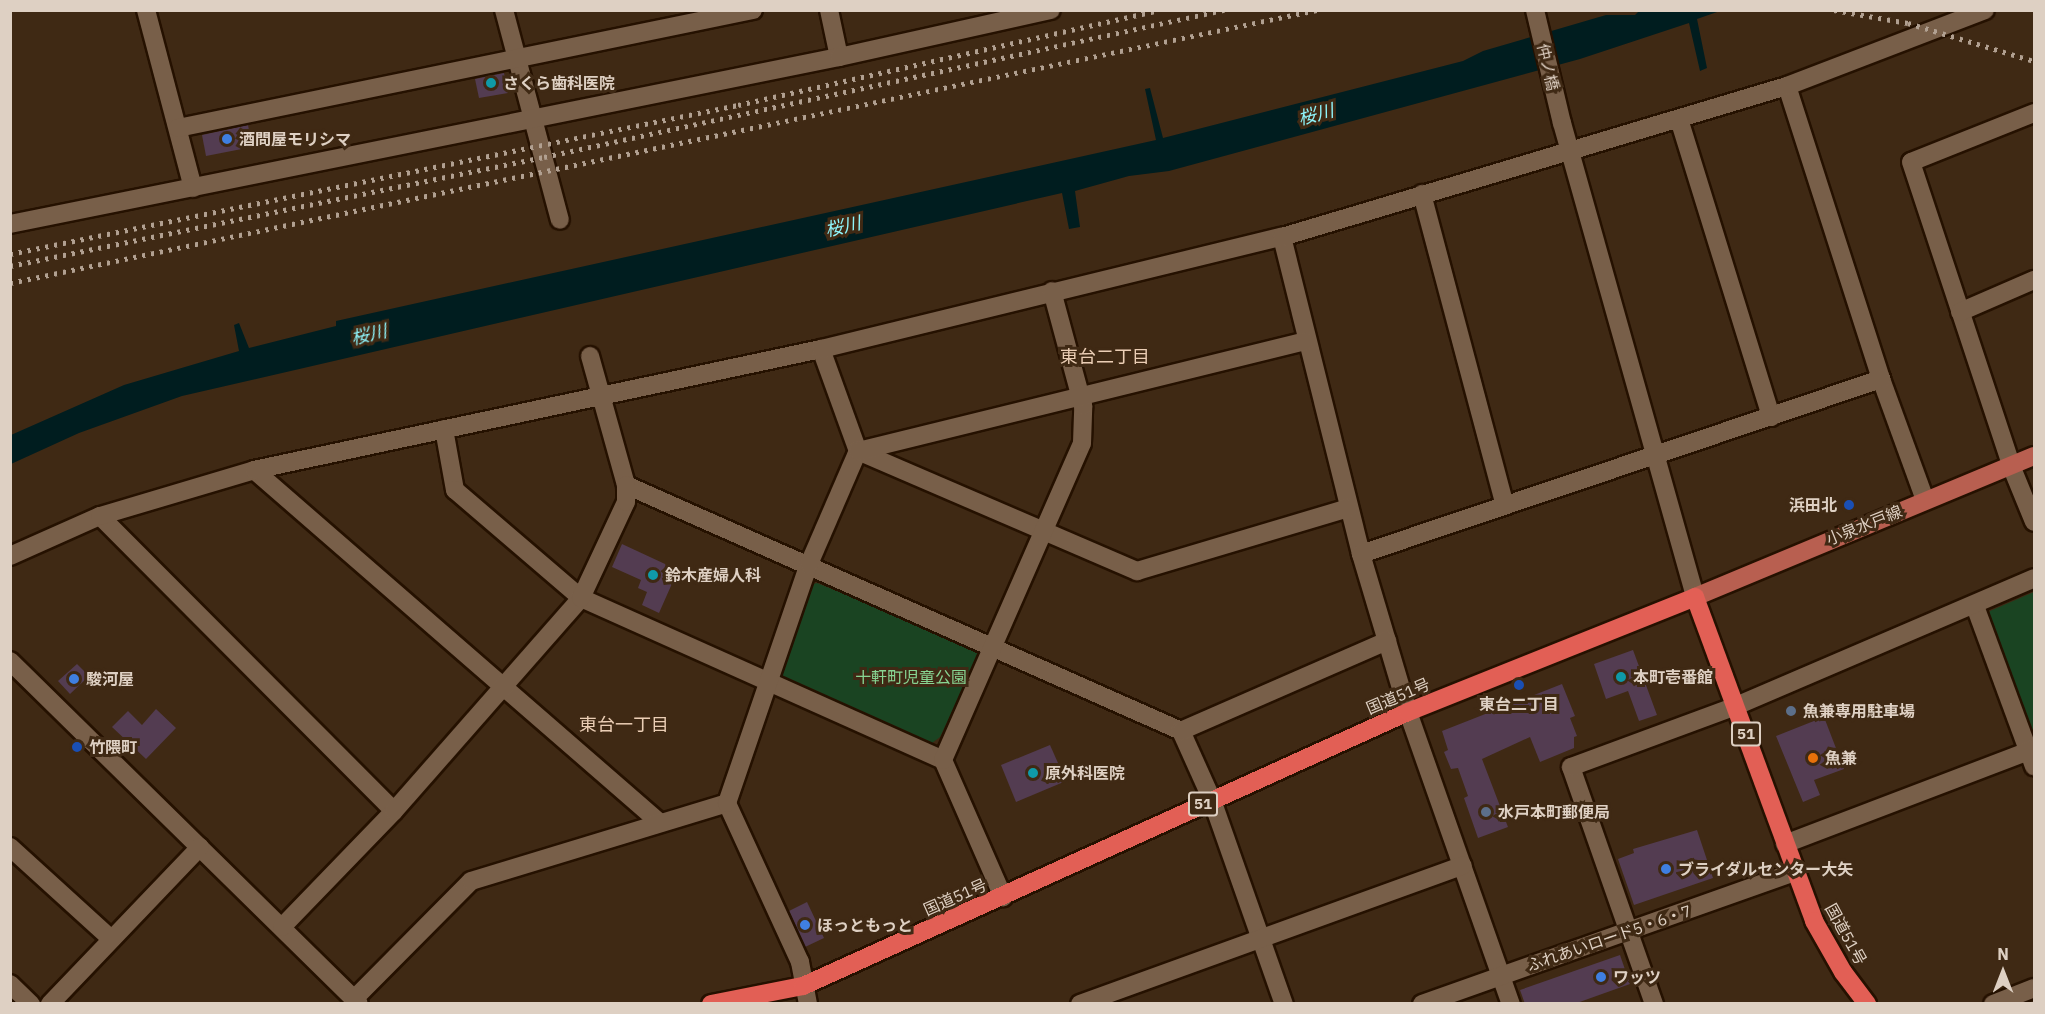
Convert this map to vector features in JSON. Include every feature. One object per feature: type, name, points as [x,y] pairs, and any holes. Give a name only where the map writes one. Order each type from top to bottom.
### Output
[{"type":"highway","name":"国道51号","points":[[711,1004],[803,986],[1408,712],[1695,597],[1814,921],[1843,972],[1867,1004]]},
{"type":"main road","name":"小泉水戸線","points":[[1695,597],[1925,500],[2012,468],[2034,456]]},
{"type":"street","points":[[146,10],[193,188]]},
{"type":"street","points":[[504,10],[535,118],[560,220]]},
{"type":"street","points":[[178,128],[753,10]]},
{"type":"street","points":[[829,10],[839,57]]},
{"type":"street","points":[[10,224],[839,57],[1051,10]]},
{"type":"street","name":"仲ノ橋","points":[[1535,10],[1562,123],[1653,458],[1695,597]]},
{"type":"street","points":[[10,556],[100,516],[254,470],[821,349],[1052,291],[1282,237],[1569,149],[1787,86],[1985,10]]},
{"type":"street","points":[[1787,86],[1881,379],[1925,500]]},
{"type":"street","points":[[2034,113],[1911,162],[2012,468],[2034,522]]},
{"type":"street","points":[[1679,119],[1771,417]]},
{"type":"street","points":[[1422,194],[1505,505]]},
{"type":"street","points":[[1282,237],[1305,341],[1348,508],[1408,712],[1511,1004]]},
{"type":"street","points":[[1960,312],[2034,280]]},
{"type":"street","points":[[944,759],[1046,531],[1082,443],[1083,406],[1052,291]]},
{"type":"street","points":[[858,451],[1305,341]]},
{"type":"street","points":[[808,1004],[800,962],[727,803],[809,564],[858,451],[821,349]]},
{"type":"street","points":[[282,927],[394,811],[581,598],[626,502],[626,485],[590,356]]},
{"type":"street","points":[[1361,554],[1653,458],[1881,379]]},
{"type":"street","points":[[444,429],[455,490],[581,598],[767,684],[944,759],[1003,897]]},
{"type":"street","points":[[858,451],[1137,571],[1348,508]]},
{"type":"street","points":[[254,470],[502,689],[658,822]]},
{"type":"street","points":[[626,485],[994,645],[1181,730],[1212,800],[1284,1004]]},
{"type":"street","points":[[100,516],[394,811]]},
{"type":"street","points":[[1654,1004],[1571,767],[1736,706],[1975,606],[2034,578]]},
{"type":"street","points":[[1785,844],[2033,756],[1975,606]]},
{"type":"street","points":[[1181,730],[1387,641]]},
{"type":"street","points":[[10,661],[356,1001],[471,881],[658,822],[727,803]]},
{"type":"street","points":[[10,847],[111,939]]},
{"type":"street","points":[[62,999],[111,939],[200,847]]},
{"type":"street","points":[[1080,1004],[1261,936],[1463,865]]},
{"type":"street","name":"ふれあいロード5・6・7","points":[[1422,1004],[1795,872]]},
{"type":"street","points":[[10,984],[31,1004]]},
{"type":"street","points":[[1993,1004],[2034,988]]},
{"type":"green space","name":"十軒町児童公園","points":[[817,583],[982,650],[940,737],[932,743],[783,677],[781,672],[810,585]]},
{"type":"green space","points":[[2034,592],[2034,736],[1987,618],[1990,611]]},
{"type":"water","name":"桜川","points":[[1640,10],[1720,11],[1697,19],[1707,68],[1700,71],[1689,23],[1580,59],[1169,171],[1129,176],[1075,191],[1080,227],[1069,229],[1062,193],[182,396],[79,433],[11,464],[11,435],[124,385],[239,351],[234,325],[239,323],[249,348],[336,326],[336,321],[1156,140],[1145,89],[1150,88],[1163,138],[1463,61],[1483,51],[1606,15],[1635,15]]},
{"type":"building","name":"さくら歯科医院","points":[[504,73],[508,93],[479,98],[475,79]]},
{"type":"building","name":"酒問屋モリシマ","points":[[248,125],[252,147],[206,156],[202,135]]},
{"type":"building","name":"鈴木産婦人科","points":[[622,544],[678,570],[659,613],[642,605],[647,592],[638,588],[641,580],[612,567]]},
{"type":"building","name":"本町壱番館","points":[[1633,650],[1657,715],[1639,721],[1628,691],[1606,699],[1594,664]]},
{"type":"building","name":"駿河屋","points":[[77,664],[89,676],[70,694],[58,681]]},
{"type":"building","points":[[1562,684],[1575,716],[1570,718],[1577,736],[1574,737],[1574,748],[1540,762],[1530,737],[1482,759],[1508,827],[1478,838],[1464,798],[1468,796],[1458,768],[1451,769],[1444,752],[1448,750],[1442,731]]},
{"type":"building","points":[[156,709],[176,728],[146,759],[112,727],[128,711],[142,725]]},
{"type":"building","name":"魚兼","points":[[1824,717],[1844,769],[1814,780],[1820,795],[1803,802],[1776,736]]},
{"type":"building","name":"原外科医院","points":[[1050,745],[1066,781],[1016,802],[1001,765]]},
{"type":"building","name":"ブライダルセンター大矢","points":[[1697,830],[1713,878],[1634,905],[1618,859],[1634,853],[1633,849]]},
{"type":"building","name":"ほっともっと","points":[[807,902],[824,938],[805,947],[789,911]]},
{"type":"building","points":[[1620,955],[1630,984],[1574,1004],[1525,1004],[1520,990]]},
{"type":"railway","points":[[10,254],[738,105],[1158,10]]},
{"type":"railway","points":[[10,266],[544,157],[1224,10]]},
{"type":"railway","points":[[10,283],[1317,10]]},
{"type":"railway","points":[[1834,10],[1908,23],[2034,61]]},
{"type":"place","name":"さくら歯科医院","points":[[491,83]]},
{"type":"place","name":"酒問屋モリシマ","points":[[227,139]]},
{"type":"place","name":"浜田北","points":[[1849,505]]},
{"type":"place","name":"鈴木産婦人科","points":[[653,575]]},
{"type":"place","name":"本町壱番館","points":[[1621,677]]},
{"type":"place","name":"駿河屋","points":[[74,679]]},
{"type":"place","name":"東台二丁目","points":[[1519,685]]},
{"type":"place","name":"魚兼専用駐車場","points":[[1791,711]]},
{"type":"place","name":"竹隈町","points":[[77,747]]},
{"type":"place","name":"魚兼","points":[[1813,758]]},
{"type":"place","name":"原外科医院","points":[[1033,773]]},
{"type":"place","name":"水戸本町郵便局","points":[[1486,812]]},
{"type":"place","name":"ブライダルセンター大矢","points":[[1666,869]]},
{"type":"place","name":"ほっともっと","points":[[805,925]]},
{"type":"place","name":"ワッツ","points":[[1601,977]]},
{"type":"district","name":"東台二丁目","points":[[1105,357]]},
{"type":"district","name":"東台一丁目","points":[[624,725]]}]
